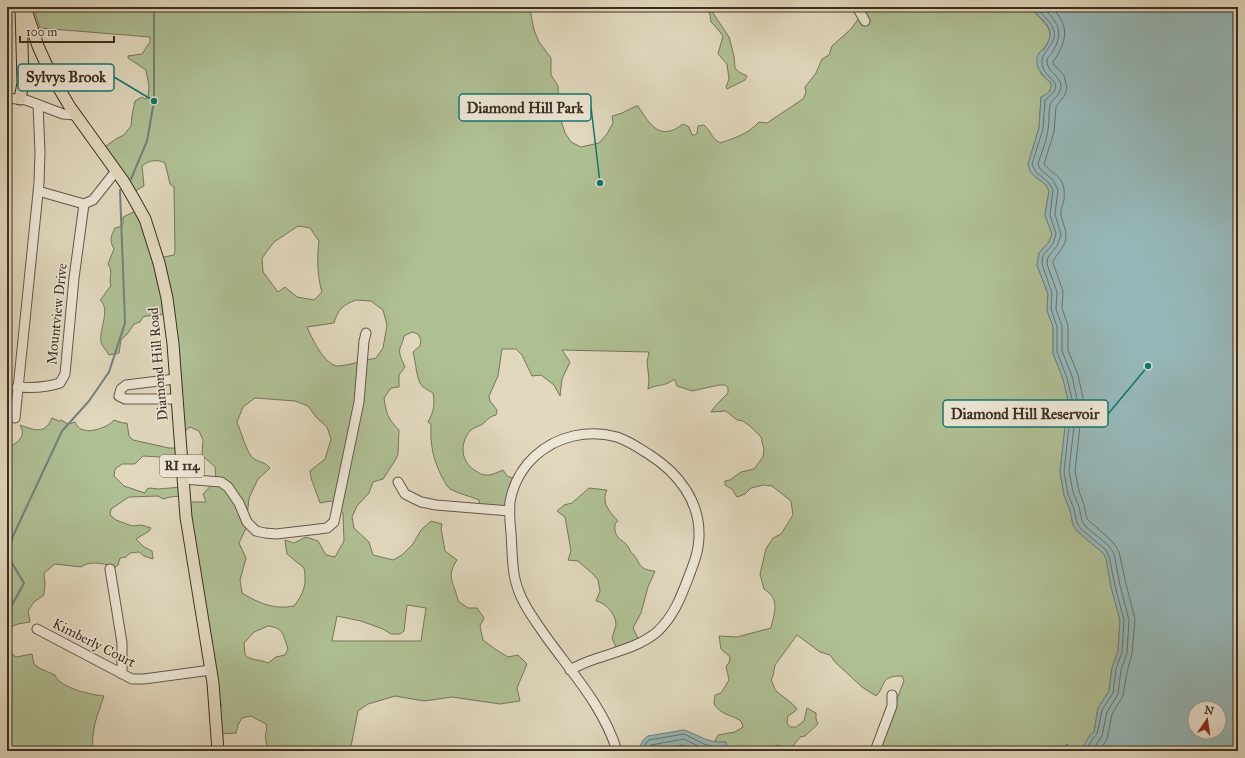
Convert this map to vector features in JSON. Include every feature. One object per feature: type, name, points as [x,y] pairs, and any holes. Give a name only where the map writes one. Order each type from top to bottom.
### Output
[{"type":"main road","points":[[20,99],[23,83],[21,7]]},
{"type":"main road","name":"Diamond Hill Road","points":[[25,7],[38,46],[51,74],[75,115],[125,184],[145,219],[159,263],[171,321],[186,517],[212,670],[218,751]]},
{"type":"street","points":[[856,7],[865,21]]},
{"type":"street","points":[[7,98],[20,99],[63,114],[75,115]]},
{"type":"street","points":[[15,418],[38,191],[40,152],[38,105]]},
{"type":"street","points":[[38,191],[84,204],[93,200],[116,171]]},
{"type":"street","name":"Mountview Drive","points":[[18,387],[34,388],[60,383],[65,374],[74,278],[84,204]]},
{"type":"street","points":[[183,479],[221,482],[228,487],[239,503],[247,522],[256,531],[276,534],[327,528],[334,522],[359,402],[366,333]]},
{"type":"street","points":[[175,379],[126,385],[121,389],[119,396],[125,399],[177,399]]},
{"type":"street","points":[[570,670],[590,660],[636,645],[651,636],[668,620],[677,606],[696,558],[698,547],[699,524],[693,502],[685,487],[674,474],[658,460],[639,448],[618,437],[601,434],[582,434],[565,438],[549,445],[531,460],[517,480],[512,496],[510,511],[515,577],[520,594],[531,615],[601,714],[617,751]]},
{"type":"street","points":[[398,482],[405,494],[421,502],[436,505],[510,511]]},
{"type":"street","points":[[110,569],[122,643],[122,674]]},
{"type":"street","name":"Kimberly Court","points":[[37,629],[132,679],[144,679],[212,670]]},
{"type":"street","points":[[874,751],[892,706],[892,695]]},
{"type":"green space","points":[[33,7],[527,7],[531,14],[534,30],[539,42],[551,58],[551,75],[558,86],[559,114],[565,133],[571,142],[581,147],[599,143],[607,134],[613,123],[612,116],[636,106],[638,106],[651,125],[656,129],[668,131],[683,124],[689,127],[692,135],[695,135],[697,133],[698,126],[704,125],[720,143],[746,133],[759,122],[767,123],[803,99],[806,93],[805,87],[816,73],[822,59],[829,55],[832,46],[851,29],[862,14],[857,7],[1030,7],[1045,23],[1050,34],[1046,46],[1039,53],[1041,74],[1051,83],[1051,88],[1048,93],[1041,97],[1039,128],[1028,164],[1033,175],[1046,185],[1049,191],[1045,215],[1052,234],[1049,242],[1039,253],[1037,265],[1048,294],[1047,310],[1053,327],[1053,353],[1063,379],[1068,400],[1060,472],[1064,495],[1070,510],[1073,525],[1078,532],[1103,553],[1106,558],[1111,587],[1120,620],[1118,651],[1112,668],[1109,691],[1098,708],[1094,732],[1090,735],[1083,749],[1077,750],[1065,746],[1064,751],[889,751],[878,748],[904,681],[902,676],[895,676],[887,679],[876,696],[862,687],[835,662],[830,655],[820,652],[797,635],[775,665],[771,680],[777,692],[797,709],[788,716],[787,723],[790,727],[796,727],[804,721],[807,708],[816,713],[818,724],[805,736],[800,737],[790,750],[778,745],[773,747],[770,751],[727,751],[726,742],[714,743],[718,735],[735,732],[743,727],[741,721],[723,712],[714,704],[715,695],[721,693],[729,680],[726,666],[729,663],[730,657],[721,649],[719,636],[737,637],[771,628],[775,612],[773,597],[764,589],[760,574],[766,549],[773,538],[781,534],[793,515],[791,501],[772,486],[764,485],[751,488],[745,494],[737,497],[732,489],[725,485],[725,481],[730,480],[741,472],[754,469],[763,457],[764,450],[761,437],[743,421],[737,420],[726,411],[711,412],[728,393],[728,388],[725,385],[719,385],[692,391],[677,386],[675,380],[673,380],[667,384],[654,386],[648,389],[649,379],[647,362],[649,352],[562,350],[570,362],[562,379],[560,396],[554,385],[541,375],[532,376],[522,355],[516,349],[502,349],[498,376],[489,396],[490,401],[497,410],[496,415],[471,430],[466,436],[463,453],[471,468],[480,474],[490,475],[503,470],[507,476],[517,480],[509,512],[481,510],[479,500],[457,492],[447,486],[437,465],[432,446],[431,424],[428,422],[434,408],[433,393],[422,386],[418,379],[413,352],[420,346],[421,340],[418,334],[412,332],[404,336],[400,348],[400,355],[405,367],[399,375],[399,387],[391,388],[384,398],[388,416],[399,430],[398,454],[383,479],[373,482],[369,493],[357,506],[352,517],[354,528],[369,542],[373,555],[393,560],[402,555],[413,544],[421,530],[431,521],[442,524],[441,528],[445,551],[457,560],[453,566],[451,576],[458,601],[468,608],[477,608],[484,618],[480,626],[483,640],[508,657],[518,655],[527,664],[517,688],[520,701],[500,704],[452,697],[424,701],[395,696],[368,704],[358,711],[350,751],[268,751],[266,744],[266,724],[251,716],[242,718],[236,733],[218,734],[216,717],[222,704],[215,699],[209,657],[214,651],[208,647],[185,502],[206,502],[203,494],[216,480],[215,467],[202,455],[203,440],[199,431],[190,427],[180,435],[169,314],[143,317],[140,322],[134,324],[121,340],[119,353],[109,355],[101,342],[105,309],[100,300],[111,286],[111,270],[108,264],[114,249],[111,243],[111,238],[115,228],[123,224],[123,217],[138,210],[159,258],[174,255],[175,251],[174,187],[170,184],[165,163],[153,161],[147,162],[142,166],[144,186],[130,194],[100,150],[124,135],[131,126],[135,101],[142,97],[145,99],[148,97],[149,86],[146,70],[128,58],[128,56],[142,54],[150,42],[150,37],[40,28]],"holes":[[[298,226],[310,228],[319,241],[318,266],[322,292],[314,300],[297,297],[285,287],[278,292],[263,272],[262,258],[274,242]],[[356,300],[371,301],[383,310],[387,325],[383,348],[376,358],[339,366],[334,365],[324,357],[307,327],[334,323],[339,311]],[[255,398],[295,401],[308,406],[316,417],[327,427],[331,439],[325,459],[310,471],[320,503],[331,501],[343,513],[344,541],[335,557],[326,555],[318,541],[306,537],[294,543],[285,540],[287,554],[304,568],[305,574],[304,588],[294,606],[280,607],[267,605],[242,593],[240,580],[246,558],[239,543],[246,528],[249,498],[258,479],[270,468],[252,457],[246,445],[237,422],[243,407]],[[407,605],[426,608],[421,641],[332,641],[337,616],[361,621],[383,629],[391,634],[400,634],[404,631]],[[268,626],[280,630],[284,636],[288,649],[285,655],[276,657],[268,663],[247,657],[245,655],[244,643],[254,632]]]},
{"type":"green space","points":[[707,7],[709,7],[729,37],[734,56],[735,68],[747,76],[745,80],[727,89],[726,87],[729,79],[727,64],[718,54],[723,36],[711,22]]},
{"type":"green space","points":[[52,418],[59,421],[61,420],[68,424],[75,422],[79,428],[87,431],[92,431],[109,425],[114,420],[127,423],[129,436],[133,440],[169,448],[181,448],[179,463],[168,463],[160,457],[143,456],[135,464],[122,464],[115,469],[114,476],[124,486],[145,493],[147,489],[150,488],[158,489],[182,487],[181,496],[163,499],[158,496],[129,497],[111,509],[110,515],[116,520],[132,526],[141,525],[151,528],[149,531],[136,539],[144,547],[152,551],[153,559],[144,556],[139,552],[130,553],[126,557],[120,558],[118,565],[111,571],[108,565],[98,563],[91,563],[81,567],[55,564],[44,573],[44,595],[34,602],[28,611],[30,622],[10,627],[7,634],[7,448],[17,442],[22,436],[22,429],[20,425],[39,430],[46,427]]},
{"type":"green space","points":[[589,488],[607,490],[605,495],[605,503],[618,521],[615,524],[616,534],[626,544],[642,567],[655,571],[648,587],[641,613],[633,628],[640,643],[618,652],[612,638],[616,621],[607,607],[596,601],[600,591],[598,580],[578,561],[568,560],[571,551],[565,517],[557,511],[564,505],[572,503]]},
{"type":"green space","points":[[7,642],[8,650],[16,657],[32,654],[34,664],[39,668],[55,675],[63,684],[76,690],[104,696],[94,730],[93,751],[7,751]]},
{"type":"water","points":[[1030,7],[1238,7],[1238,751],[1064,751],[1067,744],[1074,749],[1082,749],[1090,735],[1094,732],[1098,708],[1109,691],[1112,668],[1118,651],[1120,620],[1111,587],[1106,558],[1103,553],[1078,532],[1073,525],[1070,510],[1064,495],[1060,472],[1068,400],[1063,379],[1053,353],[1053,327],[1047,310],[1048,294],[1037,265],[1039,253],[1049,242],[1052,234],[1045,215],[1049,191],[1046,185],[1033,175],[1028,164],[1039,128],[1041,97],[1048,93],[1051,88],[1051,83],[1039,70],[1037,62],[1037,57],[1040,51],[1044,49],[1050,38],[1049,28]]},
{"type":"water","points":[[684,730],[709,740],[726,742],[727,751],[640,751],[642,742],[648,736]]},
{"type":"waterway","points":[[131,179],[147,141],[154,101],[154,7]]},
{"type":"waterway","points":[[7,609],[12,605],[24,583],[7,555],[13,536],[62,431],[89,401],[109,372],[125,323],[120,190]]},
{"type":"place","name":"Sylvys Brook","points":[[154,101]]},
{"type":"place","name":"Diamond Hill Park","points":[[600,183]]},
{"type":"place","name":"Diamond Hill Reservoir","points":[[1148,366]]}]
